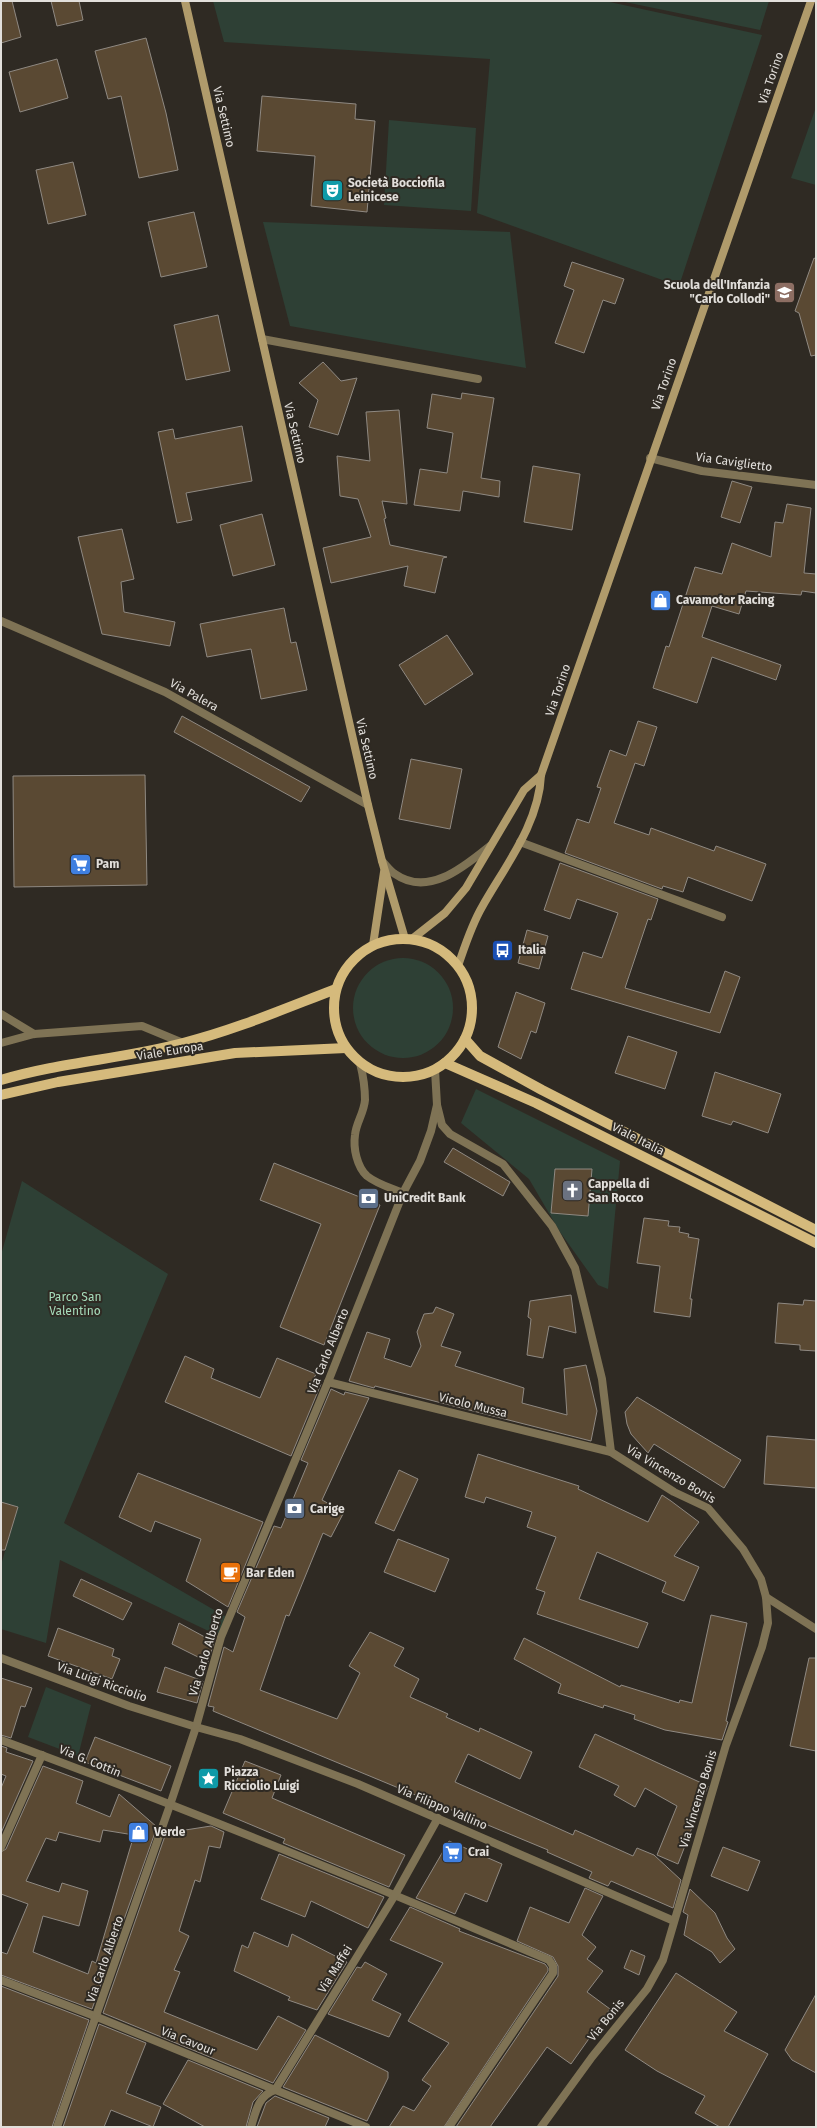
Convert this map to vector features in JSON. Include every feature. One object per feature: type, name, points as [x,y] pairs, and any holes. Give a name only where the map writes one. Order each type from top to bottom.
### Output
[{"type":"main road","name":"Via Settimo","points":[[185,1],[368,805],[383,865],[408,939]]},
{"type":"main road","name":"Via Torino","points":[[458,966],[471,928],[520,842],[540,795],[541,775],[650,458],[811,1]]},
{"type":"main road","name":"Via Torino","points":[[408,939],[445,913],[466,888],[524,790],[541,775]]},
{"type":"main road","name":"Via Settimo","points":[[373,945],[383,865]]},
{"type":"main road","points":[[408,939],[419,940],[441,950],[458,966],[467,981],[472,998],[472,1019],[465,1039],[457,1052],[445,1063],[435,1070],[423,1075],[396,1077],[383,1075],[360,1063],[346,1048],[336,1030],[333,1009],[336,989],[344,971],[352,961],[373,945],[408,939]]},
{"type":"main road","name":"Viale Europa","points":[[1,1080],[55,1066],[183,1044],[229,1029],[336,989]]},
{"type":"main road","name":"Viale Italia","points":[[465,1039],[480,1056],[521,1079],[816,1230]]},
{"type":"main road","name":"Viale Europa","points":[[1,1095],[58,1082],[236,1053],[346,1048]]},
{"type":"main road","name":"Viale Italia","points":[[445,1063],[536,1103],[816,1243]]},
{"type":"street","points":[[262,339],[478,379]]},
{"type":"street","name":"Via Caviglietto","points":[[650,458],[702,471],[816,485]]},
{"type":"street","name":"Via Palera","points":[[1,622],[165,692],[368,805]]},
{"type":"street","points":[[520,842],[722,917]]},
{"type":"street","points":[[383,865],[395,874],[407,880],[419,882],[434,880],[449,876],[493,843]]},
{"type":"street","points":[[1,1014],[34,1034]]},
{"type":"street","points":[[3,1041],[34,1034],[142,1026],[183,1044]]},
{"type":"street","points":[[360,1063],[364,1080],[365,1100],[362,1117],[355,1135],[357,1161],[365,1174],[374,1181],[403,1193]]},
{"type":"street","name":"Via Carlo Alberto","points":[[57,2127],[97,2017],[170,1806],[196,1727],[221,1637],[228,1618],[328,1382],[403,1193],[420,1162],[431,1131],[437,1105],[435,1070]]},
{"type":"street","name":"Via Vincenzo Bonis","points":[[437,1105],[442,1125],[450,1134],[503,1164],[552,1226],[575,1268],[602,1379],[612,1452],[674,1492],[708,1508],[743,1549],[761,1579],[766,1597],[768,1623],[762,1647],[726,1745],[674,1921]]},
{"type":"street","name":"Vicolo Mussa","points":[[328,1382],[612,1452]]},
{"type":"street","points":[[766,1597],[816,1629]]},
{"type":"street","name":"Via Luigi Ricciolio","points":[[1,1658],[129,1706],[196,1727]]},
{"type":"street","name":"Via Filippo Vallino","points":[[196,1727],[240,1739],[358,1784],[674,1921]]},
{"type":"street","name":"Via G. Cottin","points":[[1,1740],[170,1806],[204,1817],[549,1960],[553,1966],[553,1973],[449,2127]]},
{"type":"street","points":[[1,1847],[42,1755]]},
{"type":"street","name":"Via Maffei","points":[[251,2127],[260,2099],[266,2093],[275,2090],[395,1895],[438,1818]]},
{"type":"street","name":"Via Bonis","points":[[541,2127],[592,2057],[656,1976],[663,1960],[674,1921]]},
{"type":"street","name":"Via Cavour","points":[[1,1980],[97,2017],[366,2127]]},
{"type":"green space","points":[[213,1],[605,1],[762,35],[679,286],[477,213],[490,59],[224,42]]},
{"type":"green space","points":[[620,1],[769,1],[760,30]]},
{"type":"green space","points":[[816,107],[816,185],[791,178]]},
{"type":"green space","points":[[389,120],[476,128],[471,211],[384,205]]},
{"type":"green space","points":[[263,222],[510,232],[526,368],[290,326]]},
{"type":"green space","points":[[403,958],[413,959],[431,966],[445,980],[452,998],[452,1018],[445,1036],[431,1050],[413,1057],[403,1058],[393,1057],[375,1050],[361,1036],[354,1018],[353,1008],[354,998],[361,980],[375,966],[393,959]]},
{"type":"green space","points":[[476,1089],[620,1161],[608,1289],[598,1285],[560,1232],[529,1179],[461,1123]]},
{"type":"green space","name":"Parco San Valentino","points":[[22,1181],[168,1274],[64,1523],[228,1618],[221,1637],[60,1560],[46,1643],[1,1629],[1,1565],[18,1507],[1,1502],[1,1255]]},
{"type":"green space","points":[[46,1687],[91,1705],[78,1756],[28,1737]]},
{"type":"building","points":[[1,1],[12,1],[21,37],[1,43]]},
{"type":"building","points":[[51,1],[79,1],[83,20],[57,26]]},
{"type":"building","points":[[146,38],[166,113],[178,170],[139,178],[121,96],[108,99],[95,51]]},
{"type":"building","points":[[57,59],[68,98],[20,112],[9,72]]},
{"type":"building","points":[[262,96],[356,104],[355,119],[375,121],[367,212],[311,206],[315,156],[257,151]]},
{"type":"building","points":[[73,162],[86,215],[48,224],[36,170]]},
{"type":"building","points":[[194,212],[207,267],[161,277],[148,222]]},
{"type":"building","points":[[814,258],[816,259],[816,355],[811,356],[799,313],[795,311]]},
{"type":"building","points":[[572,262],[624,279],[615,304],[603,300],[584,353],[555,343],[574,290],[564,286]]},
{"type":"building","points":[[218,315],[230,371],[186,380],[174,325]]},
{"type":"building","points":[[323,362],[341,381],[357,378],[338,435],[309,427],[318,400],[299,383]]},
{"type":"building","points":[[462,393],[494,398],[481,478],[500,481],[499,497],[463,491],[460,511],[414,505],[420,469],[447,473],[453,433],[427,428],[432,394],[461,399]]},
{"type":"building","points":[[399,410],[407,504],[382,501],[386,518],[384,519],[390,545],[447,557],[443,558],[435,593],[404,586],[408,566],[331,583],[323,548],[371,537],[358,499],[340,496],[337,456],[370,461],[366,412]]},
{"type":"building","points":[[242,426],[252,481],[186,493],[192,520],[177,523],[158,432],[173,429],[175,439]]},
{"type":"building","points":[[533,466],[580,474],[572,530],[524,522]]},
{"type":"building","points":[[732,481],[752,487],[740,523],[721,517]]},
{"type":"building","points":[[787,504],[811,508],[804,573],[816,574],[816,593],[802,591],[801,595],[746,591],[739,614],[712,606],[702,637],[781,665],[776,680],[712,657],[697,703],[653,688],[666,646],[669,647],[695,567],[722,574],[732,543],[771,557],[775,522],[783,523]]},
{"type":"building","points":[[262,514],[275,565],[233,576],[220,525]]},
{"type":"building","points":[[122,529],[134,579],[121,582],[124,612],[175,622],[170,646],[102,634],[78,537]]},
{"type":"building","points":[[284,608],[291,643],[296,642],[307,690],[261,699],[251,649],[207,657],[200,624]]},
{"type":"building","points":[[447,635],[473,674],[425,705],[399,665]]},
{"type":"building","points":[[182,716],[310,787],[301,802],[174,732]]},
{"type":"building","points":[[638,721],[657,727],[644,766],[635,763],[614,823],[649,835],[651,828],[714,851],[716,846],[766,864],[752,901],[688,877],[683,892],[663,886],[662,889],[565,853],[577,819],[589,823],[601,788],[597,787],[610,750],[626,756]]},
{"type":"building","points":[[411,759],[462,769],[450,829],[399,819]]},
{"type":"building","points":[[145,775],[147,885],[14,887],[13,776]]},
{"type":"building","points":[[560,863],[658,899],[651,920],[648,919],[625,988],[710,1013],[725,971],[740,977],[720,1033],[571,989],[583,952],[602,958],[618,913],[577,899],[570,919],[544,910]]},
{"type":"building","points":[[527,930],[548,936],[539,969],[518,963]]},
{"type":"building","points":[[516,992],[545,1003],[536,1033],[531,1031],[521,1059],[498,1047]]},
{"type":"building","points":[[628,1036],[677,1052],[665,1089],[615,1073]]},
{"type":"building","points":[[715,1072],[781,1094],[768,1133],[733,1121],[731,1125],[702,1116]]},
{"type":"building","points":[[453,1148],[510,1182],[503,1196],[444,1162]]},
{"type":"building","points":[[274,1163],[380,1205],[324,1345],[280,1327],[321,1224],[260,1200]]},
{"type":"building","name":"Cappella di San Rocco","points":[[555,1169],[592,1169],[588,1216],[551,1213]]},
{"type":"building","points":[[644,1218],[669,1221],[668,1226],[680,1227],[679,1232],[689,1234],[688,1237],[699,1239],[690,1299],[692,1299],[690,1317],[654,1312],[660,1266],[637,1263]]},
{"type":"building","points":[[571,1295],[576,1333],[549,1326],[543,1358],[527,1355],[531,1319],[528,1317],[530,1301]]},
{"type":"building","points":[[804,1300],[816,1301],[816,1351],[800,1350],[800,1345],[775,1343],[778,1303],[803,1305]]},
{"type":"building","points":[[436,1307],[454,1314],[441,1346],[461,1352],[455,1366],[524,1388],[522,1403],[567,1415],[564,1369],[586,1365],[597,1411],[591,1441],[375,1386],[374,1388],[349,1381],[367,1332],[390,1339],[384,1358],[411,1367],[421,1346],[417,1332],[424,1314],[433,1313]]},
{"type":"building","points":[[185,1356],[214,1369],[211,1378],[260,1398],[277,1358],[316,1374],[313,1380],[321,1384],[291,1456],[165,1402]]},
{"type":"building","points":[[331,1389],[344,1395],[345,1392],[369,1398],[322,1500],[344,1512],[331,1537],[323,1533],[289,1616],[286,1615],[260,1690],[337,1719],[360,1673],[349,1666],[370,1632],[404,1648],[394,1666],[419,1679],[410,1697],[448,1714],[446,1717],[479,1732],[480,1728],[532,1752],[520,1779],[468,1754],[455,1782],[573,1835],[575,1830],[633,1856],[637,1848],[654,1855],[681,1880],[673,1908],[611,1881],[608,1886],[589,1878],[592,1872],[547,1852],[548,1850],[213,1711],[214,1707],[208,1706],[224,1647],[233,1652],[245,1617],[237,1612],[274,1526],[281,1528],[308,1463],[301,1460]]},
{"type":"building","points":[[637,1397],[741,1460],[724,1488],[654,1444],[648,1453],[631,1434],[627,1424],[625,1412]]},
{"type":"building","points":[[767,1436],[816,1440],[816,1488],[764,1484]]},
{"type":"building","points":[[478,1454],[579,1486],[578,1489],[648,1522],[662,1495],[671,1501],[699,1522],[674,1556],[699,1567],[684,1601],[662,1592],[666,1582],[597,1552],[579,1599],[648,1623],[638,1648],[537,1614],[545,1592],[536,1589],[556,1537],[527,1527],[532,1512],[486,1497],[484,1503],[465,1497]]},
{"type":"building","points":[[399,1470],[418,1479],[394,1531],[375,1523]]},
{"type":"building","points":[[138,1473],[263,1522],[228,1607],[186,1581],[201,1539],[155,1521],[151,1532],[119,1517]]},
{"type":"building","points":[[1,1502],[18,1507],[5,1550],[1,1550]]},
{"type":"building","points":[[398,1539],[449,1559],[435,1592],[384,1572]]},
{"type":"building","points":[[81,1579],[132,1603],[123,1620],[73,1596]]},
{"type":"building","points":[[711,1615],[747,1623],[726,1721],[728,1722],[722,1740],[665,1730],[634,1719],[635,1715],[604,1705],[603,1708],[558,1693],[561,1684],[514,1659],[524,1638],[620,1687],[621,1685],[679,1703],[680,1700],[692,1703]]},
{"type":"building","points":[[179,1623],[214,1642],[208,1662],[172,1644]]},
{"type":"building","points":[[58,1628],[114,1649],[112,1656],[120,1659],[112,1679],[48,1656]]},
{"type":"building","points":[[809,1658],[816,1658],[816,1751],[790,1746]]},
{"type":"building","points":[[165,1667],[203,1681],[197,1703],[157,1692]]},
{"type":"building","points":[[1,1678],[32,1688],[25,1707],[21,1706],[11,1738],[1,1735]]},
{"type":"building","points":[[595,1734],[708,1786],[678,1864],[657,1855],[677,1806],[645,1788],[635,1807],[614,1795],[619,1786],[579,1767]]},
{"type":"building","points":[[95,1737],[171,1766],[161,1791],[85,1762]]},
{"type":"building","points":[[1,1746],[7,1748],[6,1752],[33,1761],[1,1833],[1,1788],[6,1776],[1,1774]]},
{"type":"building","points":[[245,1761],[281,1775],[272,1798],[405,1855],[389,1887],[283,1843],[285,1839],[223,1813]]},
{"type":"building","points":[[43,1766],[83,1781],[76,1803],[110,1817],[119,1794],[157,1827],[92,2009],[1,1975],[1,1952],[7,1954],[28,1904],[1,1894],[1,1852],[6,1849]],"holes":[[[103,1830],[134,1835],[96,1963],[92,1961],[88,1974],[33,1952],[43,1916],[79,1926],[88,1891],[62,1883],[59,1892],[26,1881],[46,1838],[56,1841],[59,1832],[100,1842]]]},
{"type":"building","points":[[211,1826],[224,1832],[220,1848],[209,1846],[200,1882],[195,1880],[179,1931],[189,1936],[174,1970],[180,1972],[164,2012],[257,2050],[278,2016],[306,2030],[273,2083],[103,2013],[166,1833]]},
{"type":"building","points":[[449,1841],[502,1864],[487,1902],[465,1893],[455,1914],[416,1898]]},
{"type":"building","points":[[723,1847],[760,1861],[748,1891],[711,1876]]},
{"type":"building","points":[[279,1854],[384,1897],[368,1928],[311,1901],[305,1917],[261,1899]]},
{"type":"building","points":[[585,1888],[603,1896],[582,1935],[596,1947],[587,1959],[603,1971],[587,1992],[610,2009],[571,2064],[547,2047],[490,2127],[456,2127],[558,1976],[558,1966],[553,1957],[517,1941],[530,1907],[569,1923]]},
{"type":"building","points":[[690,1889],[715,1913],[727,1938],[735,1949],[720,1963],[712,1952],[684,1935],[688,1915],[683,1912]]},
{"type":"building","points":[[410,1907],[460,1929],[459,1931],[545,1964],[548,1968],[548,1971],[444,2127],[389,2127],[403,2106],[414,2111],[431,2086],[422,2080],[449,2043],[408,2021],[443,1963],[390,1940]]},
{"type":"building","points":[[254,1932],[288,1947],[292,1934],[347,1962],[317,2010],[288,2000],[290,1997],[234,1971],[242,1945],[248,1948]]},
{"type":"building","points":[[631,1950],[645,1956],[639,1975],[624,1968]]},
{"type":"building","points":[[365,1962],[387,1974],[372,2000],[401,2014],[389,2037],[328,2014],[357,1967],[361,1968]]},
{"type":"building","points":[[676,1973],[737,2012],[724,2031],[768,2054],[728,2127],[720,2127],[695,2113],[705,2096],[657,2071],[625,2050]]},
{"type":"building","points":[[1,1986],[89,2020],[52,2127],[1,2127]]},
{"type":"building","points":[[816,1994],[816,2073],[792,2060],[785,2050]]},
{"type":"building","points":[[99,2024],[146,2043],[126,2093],[161,2107],[153,2127],[111,2110],[104,2127],[63,2127]]},
{"type":"building","points":[[315,2035],[388,2072],[388,2078],[367,2121],[283,2087]]},
{"type":"building","points":[[188,2060],[263,2091],[253,2102],[246,2127],[205,2127],[163,2104]]},
{"type":"building","points":[[275,2096],[329,2118],[325,2127],[257,2127],[266,2103]]},
{"type":"place","name":"Società Bocciofila Leinicese","points":[[333,190]]},
{"type":"place","name":"Scuola dell'Infanzia \"Carlo Collodi\"","points":[[785,292]]},
{"type":"place","name":"Cavamotor Racing","points":[[660,600]]},
{"type":"place","name":"Pam","points":[[81,864]]},
{"type":"place","name":"Italia","points":[[503,950]]},
{"type":"place","name":"Cappella di San Rocco","points":[[572,1191]]},
{"type":"place","name":"UniCredit Bank","points":[[369,1198]]},
{"type":"place","name":"Carige","points":[[294,1509]]},
{"type":"place","name":"Bar Eden","points":[[230,1573]]},
{"type":"place","name":"Piazza Ricciolio Luigi","points":[[209,1779]]},
{"type":"place","name":"Verde","points":[[139,1832]]},
{"type":"place","name":"Crai","points":[[453,1852]]}]
